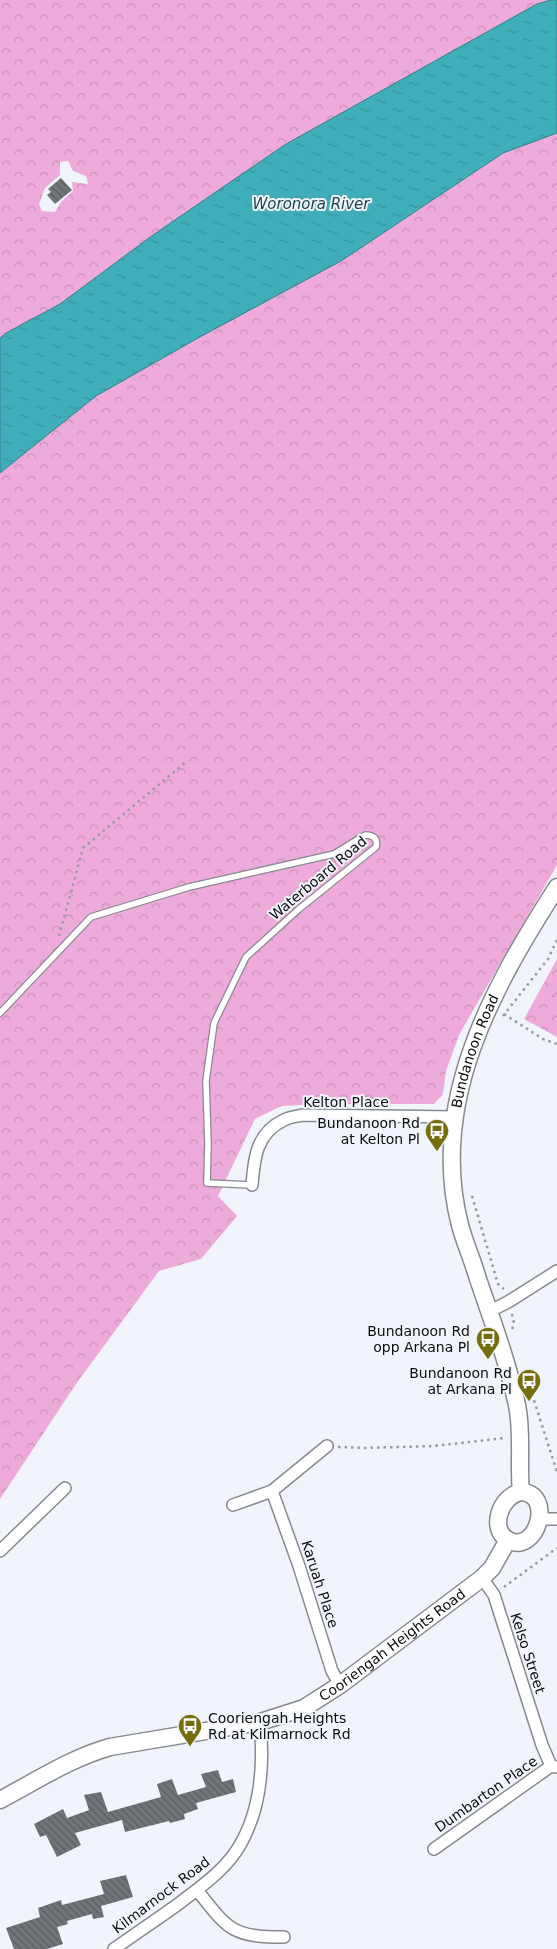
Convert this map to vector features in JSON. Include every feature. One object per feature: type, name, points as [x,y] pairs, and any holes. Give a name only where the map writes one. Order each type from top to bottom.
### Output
[{"type":"street","name":"Bundanoon Road","points":[[521,1492],[521,1436],[517,1405],[464,1240],[457,1211],[452,1165],[452,1140],[462,1080],[484,1016],[508,967],[557,887]]},
{"type":"street","name":"Kelton Place","points":[[252,1185],[258,1145],[270,1130],[284,1120],[303,1115],[455,1117]]},
{"type":"street","points":[[488,1312],[508,1302],[557,1271]]},
{"type":"street","points":[[233,1505],[272,1491],[327,1446]]},
{"type":"street","points":[[0,1552],[65,1488]]},
{"type":"street","name":"Karuah Place","points":[[272,1491],[299,1566],[332,1671],[340,1685]]},
{"type":"street","points":[[521,1492],[526,1492],[537,1500],[539,1508],[538,1519],[531,1536],[523,1541],[515,1542],[508,1540],[501,1532],[499,1525],[500,1516],[507,1498],[514,1493],[521,1492]]},
{"type":"street","points":[[538,1519],[557,1519]]},
{"type":"street","name":"Cooriengah Heights Road","points":[[0,1800],[93,1751],[260,1722],[304,1708],[340,1685],[482,1578],[492,1568],[508,1540]]},
{"type":"street","name":"Kelso Street","points":[[482,1578],[494,1595],[542,1745],[554,1767]]},
{"type":"street","name":"Kilmarnock Road","points":[[114,1949],[213,1878],[239,1846],[249,1827],[259,1786],[262,1761],[260,1722]]},
{"type":"street","name":"Dumbarton Place","points":[[434,1850],[554,1767]]},
{"type":"street","points":[[197,1890],[228,1926],[240,1933],[263,1937],[284,1937]]},
{"type":"lane","name":"Waterboard Road","points":[[0,1013],[91,917],[189,887],[334,854],[365,835],[375,837],[378,842],[376,847],[299,909],[246,957],[214,1023],[206,1081],[207,1183],[252,1185]]},
{"type":"path","points":[[54,956],[83,848],[186,762]]},
{"type":"path","points":[[500,1022],[504,1014],[548,959],[557,940]]},
{"type":"path","points":[[504,1014],[543,1039],[557,1044]]},
{"type":"path","points":[[470,1189],[498,1284],[504,1289],[508,1302],[514,1323],[512,1330],[515,1338]]},
{"type":"path","points":[[527,1380],[557,1472]]},
{"type":"path","points":[[327,1446],[364,1448],[434,1446],[521,1436]]},
{"type":"path","points":[[494,1595],[557,1548]]},
{"type":"green space","points":[[0,0],[551,0],[537,4],[286,144],[153,235],[60,304],[0,338]],"holes":[[[68,161],[73,171],[86,176],[88,184],[72,182],[73,191],[61,202],[55,212],[42,211],[39,204],[45,188],[60,175],[60,162]]]},
{"type":"green space","points":[[557,133],[557,865],[459,1035],[446,1071],[443,1094],[434,1104],[281,1106],[255,1119],[218,1196],[237,1216],[201,1259],[159,1271],[76,1384],[0,1499],[0,473],[96,396],[198,338],[341,261],[503,153]]},
{"type":"green space","points":[[557,959],[557,1037],[524,1019]]},
{"type":"water","name":"Woronora River","points":[[557,0],[557,133],[503,153],[341,261],[198,338],[96,396],[0,473],[0,338],[60,304],[153,235],[286,144],[537,4]]},
{"type":"building","points":[[61,178],[72,190],[55,204],[47,195],[51,192],[48,189]]},
{"type":"building","points":[[218,1770],[222,1782],[233,1779],[236,1792],[196,1803],[198,1809],[184,1814],[185,1819],[170,1823],[169,1821],[125,1832],[122,1820],[75,1833],[81,1845],[57,1857],[46,1835],[40,1837],[34,1824],[63,1809],[67,1818],[89,1810],[84,1795],[101,1792],[108,1812],[161,1797],[157,1784],[172,1779],[178,1795],[206,1787],[201,1774]]},
{"type":"building","points":[[126,1875],[133,1897],[101,1906],[104,1917],[93,1919],[92,1914],[67,1921],[68,1924],[57,1927],[63,1944],[47,1949],[14,1949],[6,1928],[40,1917],[38,1908],[61,1900],[62,1905],[104,1894],[100,1881]]},
{"type":"place","name":"Bundanoon Rd at Kelton Pl","points":[[437,1152]]},
{"type":"place","name":"Bundanoon Rd opp Arkana Pl","points":[[488,1360]]},
{"type":"place","name":"Bundanoon Rd at Arkana Pl","points":[[529,1402]]},
{"type":"place","name":"Cooriengah Heights Rd at Kilmarnock Rd","points":[[190,1747]]}]
